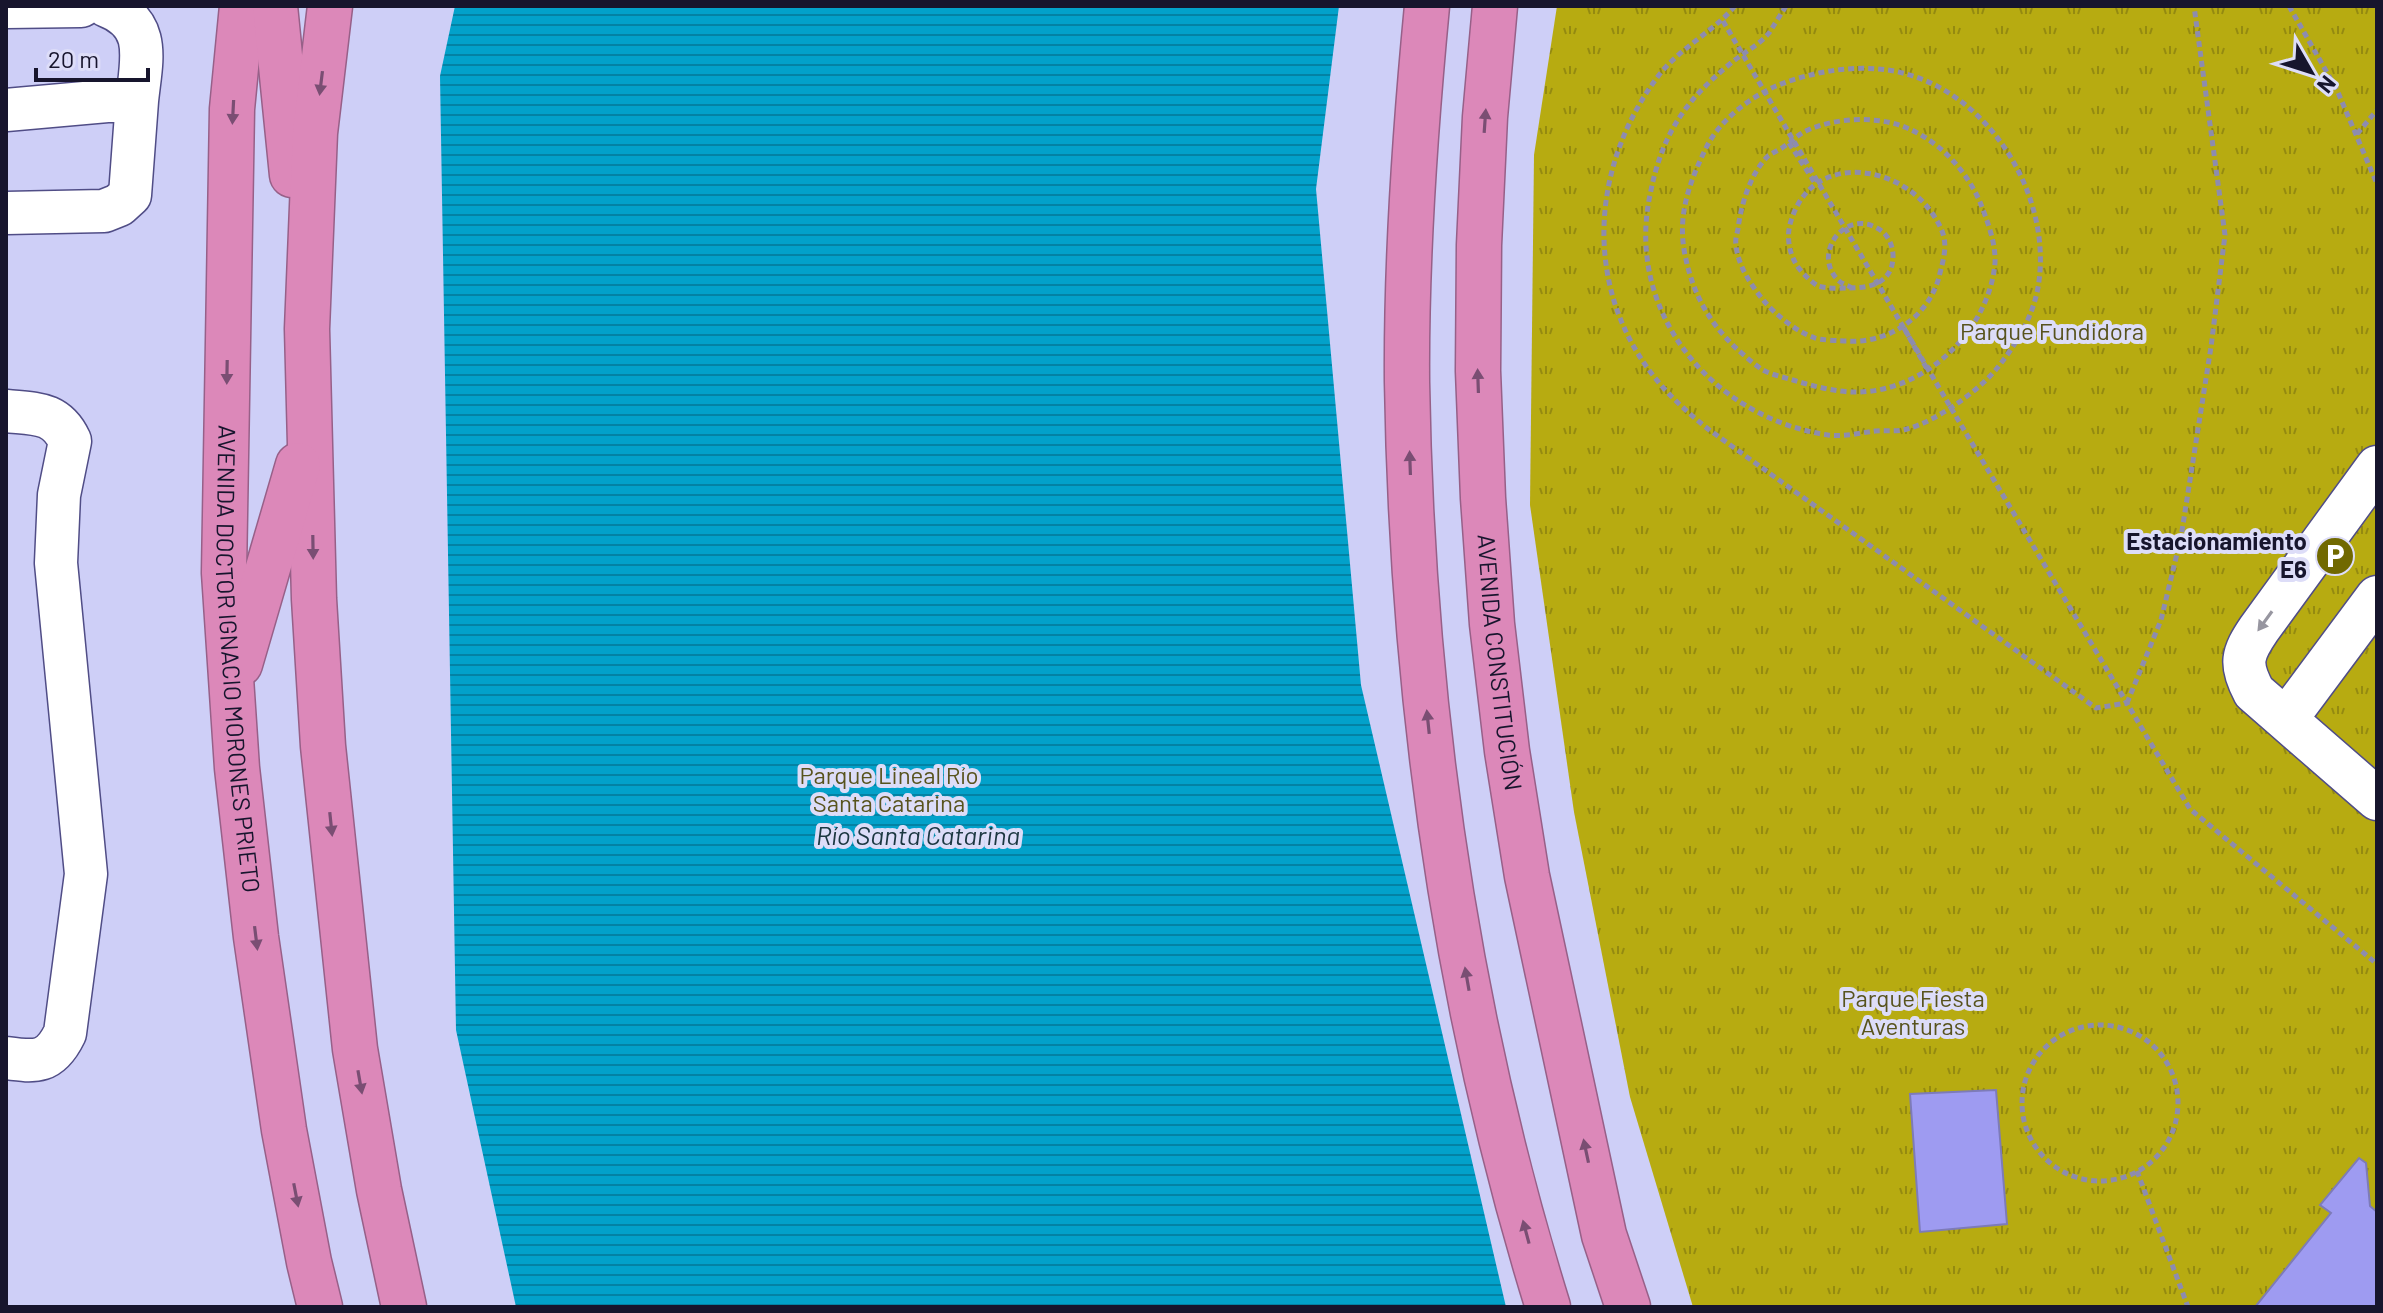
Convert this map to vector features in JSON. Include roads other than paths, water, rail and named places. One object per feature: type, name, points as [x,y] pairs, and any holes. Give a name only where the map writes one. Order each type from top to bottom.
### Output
[{"type":"highway","name":"AVENIDA DOCTOR IGNACIO MORONES PRIETO","points":[[242,6],[232,109],[224,557],[232,693],[256,937],[284,1130],[320,1307]]},
{"type":"highway","points":[[275,6],[307,329],[314,599],[323,746],[355,1049],[379,1190],[404,1307]]},
{"type":"highway","points":[[307,329],[315,133],[330,6]]},
{"type":"highway","points":[[1427,6],[1416,124],[1407,380],[1419,637],[1451,892],[1474,1018],[1503,1143],[1548,1307]]},
{"type":"highway","name":"AVENIDA CONSTITUCIÓN","points":[[1495,6],[1484,133],[1478,371],[1492,624],[1507,751],[1527,876],[1604,1235],[1628,1307]]},
{"type":"highway","points":[[232,693],[310,424]]},
{"type":"lane","points":[[6,7],[81,6]]},
{"type":"lane","points":[[6,213],[104,211],[119,205],[130,195],[142,43],[134,22],[107,6]]},
{"type":"lane","points":[[6,110],[137,101]]},
{"type":"lane","points":[[6,411],[52,419],[70,441],[59,495],[56,563],[86,874],[65,1033],[54,1052],[44,1058],[34,1062],[6,1058]]},
{"type":"lane","points":[[2377,467],[2248,645],[2243,661],[2246,678],[2254,692],[2377,799]]},
{"type":"lane","points":[[2287,718],[2377,597]]},
{"type":"water","name":"Río Santa Catarina","points":[[455,6],[1339,6],[1316,189],[1361,685],[1506,1307],[516,1307],[456,1030],[440,76]]},
{"type":"place","name":"Estacionamiento E6","points":[[2335,556]]},
{"type":"park label","name":"Parque Fundidora","points":[[2052,332]]},
{"type":"park label","name":"Parque Lineal Río Santa Catarina","points":[[889,790]]},
{"type":"park label","name":"Parque Fiesta Aventuras","points":[[1913,1013]]}]
